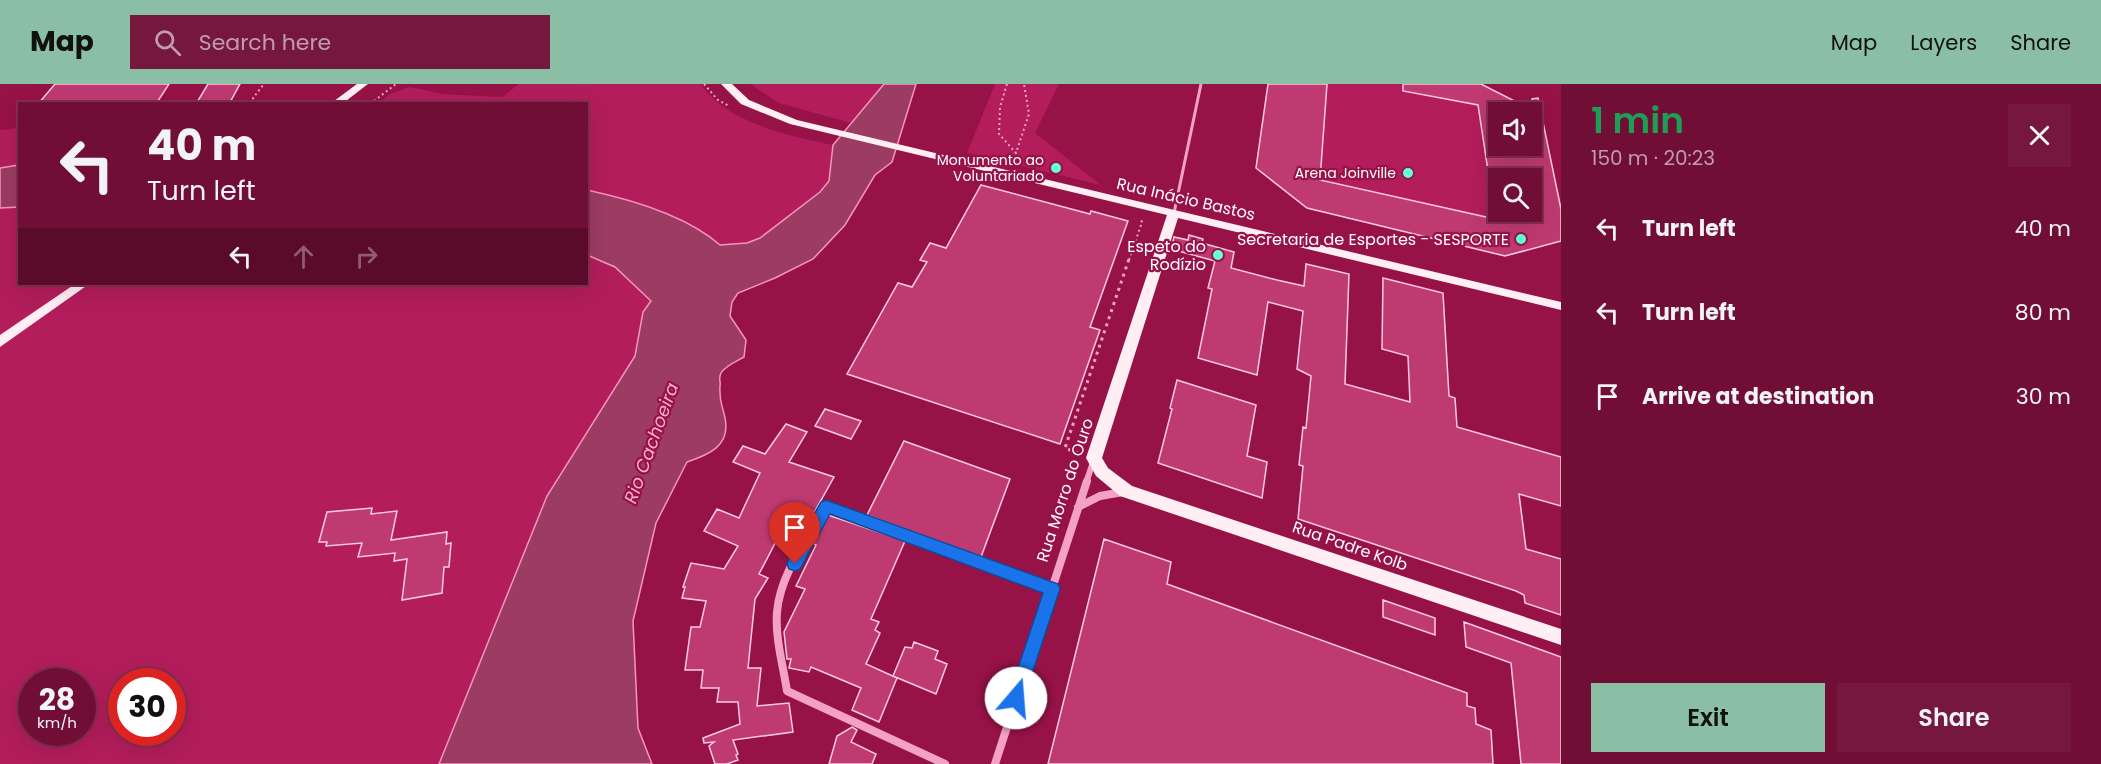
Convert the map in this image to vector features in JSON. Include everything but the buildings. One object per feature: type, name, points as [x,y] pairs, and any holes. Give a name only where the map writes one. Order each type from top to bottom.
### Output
[{"type":"main road","points":[[338,102],[363,84]]},
{"type":"main road","name":"Rua Inácio Bastos","points":[[726,84],[745,102],[761,110],[833,132],[1136,204]]},
{"type":"main road","points":[[1136,204],[1172,220]]},
{"type":"main road","name":"Rua Inácio Bastos","points":[[1172,220],[1196,218],[1561,306]]},
{"type":"main road","name":"Rua Morro do Ouro","points":[[1094,458],[1172,220]]},
{"type":"main road","points":[[0,342],[82,285]]},
{"type":"main road","name":"Rua Padre Kolb","points":[[1094,458],[1102,472],[1126,491],[1561,637]]},
{"type":"street","name":"Rua Morro do Ouro","points":[[995,764],[1094,458]]},
{"type":"street","points":[[1078,507],[1100,496],[1126,491]]},
{"type":"street","points":[[945,764],[787,691],[777,612],[779,598],[784,583],[826,506],[1052,589]]},
{"type":"lane","points":[[1172,220],[1201,84]]},
{"type":"path","points":[[254,102],[253,98],[264,84]]},
{"type":"path","points":[[373,102],[396,84]]},
{"type":"path","points":[[1007,84],[1000,107],[999,134],[1016,153],[1029,114],[1024,84]]},
{"type":"path","points":[[1094,458],[1065,448],[1142,222],[1136,204]]},
{"type":"shaded area","points":[[519,84],[701,84],[726,109],[742,118],[779,132],[833,145],[829,182],[820,192],[760,238],[747,243],[720,245],[691,225],[674,217],[621,198],[588,190],[588,102],[380,102],[390,94],[410,87],[443,94],[502,97]]},
{"type":"shaded area","points":[[750,84],[884,84],[851,123],[779,103]]},
{"type":"shaded area","points":[[995,84],[1059,84],[1035,133],[1101,185],[967,153]]},
{"type":"shaded area","name":"Arena Joinville","points":[[1268,84],[1481,84],[1516,102],[1488,102],[1488,156],[1542,156],[1542,120],[1561,209],[1561,241],[1505,256],[1307,208],[1256,168]]},
{"type":"shaded area","points":[[18,128],[18,165],[0,168],[0,130]]},
{"type":"shaded area","points":[[18,207],[18,285],[588,285],[588,255],[615,267],[651,301],[643,312],[635,356],[547,496],[439,764],[0,764],[0,208]]},
{"type":"water","name":"Rio Cachoeira","points":[[884,84],[916,84],[892,162],[875,175],[845,225],[813,259],[738,293],[732,302],[730,316],[746,340],[744,357],[725,368],[720,376],[720,400],[725,418],[725,436],[716,448],[687,462],[656,523],[633,621],[638,728],[652,764],[439,764],[547,496],[635,356],[643,312],[651,301],[615,267],[588,255],[588,190],[621,198],[674,217],[691,225],[720,245],[747,243],[760,238],[820,192],[829,181],[833,145]]},
{"type":"water","points":[[18,165],[18,207],[0,208],[0,168]]},
{"type":"place","name":"Monumento ao Voluntariado","points":[[1056,168]]},
{"type":"place","name":"Arena Joinville","points":[[1408,173]]},
{"type":"place","name":"Secretaria de Esportes - SESPORTE","points":[[1521,239]]},
{"type":"place","name":"Espeto do Rodízio","points":[[1218,255]]},
{"type":"route","points":[[795,564],[826,506],[1052,589],[1016,698]]}]
